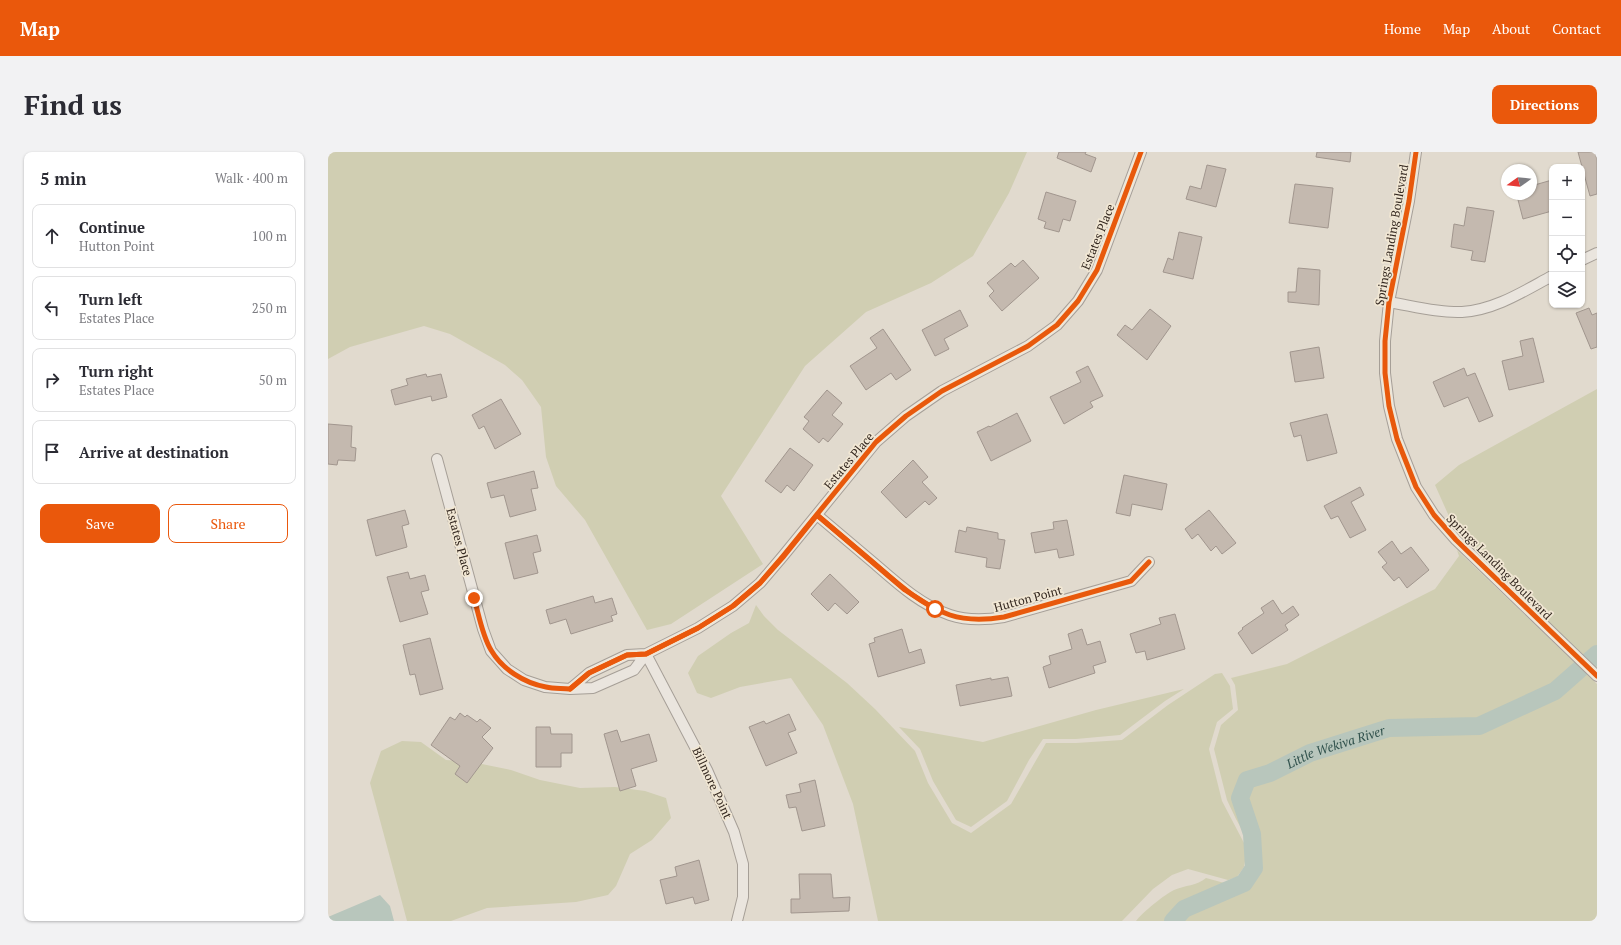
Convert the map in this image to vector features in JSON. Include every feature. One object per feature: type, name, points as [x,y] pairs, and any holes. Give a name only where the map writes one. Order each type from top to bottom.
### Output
[{"type":"street","name":"Estates Place","points":[[570,689],[589,673],[627,655],[646,654],[698,628],[733,606],[760,583],[784,556],[876,442],[906,416],[942,391],[1028,346],[1057,325],[1078,301],[1097,270],[1141,152]]},
{"type":"street","name":"Springs Landing Boulevard","points":[[1416,152],[1409,201],[1389,302],[1385,342],[1385,372],[1389,406],[1397,439],[1416,487],[1434,515],[1456,540],[1597,676]]},
{"type":"street","points":[[1585,259],[1597,253]]},
{"type":"street","points":[[1389,302],[1438,311],[1463,312],[1488,307],[1514,296],[1549,278]]},
{"type":"street","name":"Estates Place","points":[[437,459],[483,629],[491,650],[507,669],[524,680],[545,687],[570,689],[593,688],[634,670],[646,654]]},
{"type":"street","name":"Hutton Point","points":[[817,515],[905,590],[930,607],[951,616],[972,619],[986,620],[1004,617],[1131,581],[1150,562]]},
{"type":"street","name":"Billmore Point","points":[[646,654],[707,770],[734,832],[743,864],[743,897],[737,921]]},
{"type":"shaded area","points":[[328,152],[1027,152],[1009,193],[973,256],[931,283],[866,312],[805,366],[721,496],[763,564],[671,624],[647,630],[585,520],[556,486],[546,457],[541,407],[522,380],[505,365],[450,334],[424,326],[350,347],[328,359]]},
{"type":"shaded area","points":[[1597,389],[1597,668],[1460,537],[1451,526],[1448,514],[1435,485],[1459,465]]},
{"type":"shaded area","points":[[1457,550],[1597,684],[1597,921],[1136,921],[1143,913],[1165,895],[1178,888],[1199,883],[1206,878],[1228,884],[1240,881],[1248,869],[1251,856],[1248,841],[1227,800],[1214,749],[1221,725],[1238,710],[1235,685],[1231,678],[1287,664],[1435,589],[1459,556]]},
{"type":"shaded area","points":[[756,605],[764,616],[778,630],[847,683],[875,709],[915,751],[928,783],[952,823],[971,833],[1011,804],[1046,743],[1122,740],[1168,705],[1215,674],[1222,673],[1230,686],[1233,709],[1217,722],[1209,749],[1222,801],[1244,843],[1246,856],[1244,867],[1237,877],[1228,880],[1188,869],[1172,875],[1153,889],[1122,921],[878,921],[853,804],[823,725],[791,678],[740,687],[711,698],[697,693],[688,673],[698,656],[731,633],[749,623]]},
{"type":"shaded area","points":[[1184,689],[1165,701],[1120,735],[1076,739],[1043,739],[1029,760],[1007,801],[971,827],[956,820],[933,781],[920,749],[899,727],[983,742],[1096,710]]},
{"type":"shaded area","points":[[402,741],[421,742],[446,760],[472,762],[511,770],[540,780],[580,788],[615,787],[645,791],[666,798],[671,818],[652,840],[630,854],[616,886],[608,895],[576,902],[487,908],[451,921],[407,921],[370,783],[381,751]]},
{"type":"shaded area","points":[[380,895],[390,906],[394,921],[328,921],[328,917]]},
{"type":"building","points":[[1059,152],[1086,152],[1085,154],[1096,158],[1091,172],[1057,158]]},
{"type":"building","points":[[1317,152],[1351,152],[1350,162],[1316,157]]},
{"type":"building","points":[[1578,152],[1595,152],[1597,160],[1597,194],[1590,196],[1585,178],[1585,164],[1581,164]]},
{"type":"building","points":[[1207,165],[1226,169],[1216,207],[1186,199],[1190,186],[1201,189]]},
{"type":"building","points":[[1549,181],[1549,212],[1523,219],[1518,200],[1537,200],[1537,184]]},
{"type":"building","points":[[1295,184],[1333,188],[1328,228],[1289,223]]},
{"type":"building","points":[[1046,192],[1076,201],[1070,221],[1063,219],[1059,232],[1044,228],[1046,222],[1038,219]]},
{"type":"building","points":[[1467,207],[1494,211],[1485,262],[1471,260],[1473,251],[1451,247],[1454,224],[1464,226]]},
{"type":"building","points":[[1179,232],[1202,237],[1193,279],[1163,272],[1168,258],[1173,260]]},
{"type":"building","points":[[1023,260],[1039,278],[1002,311],[989,296],[994,291],[987,283],[1011,263],[1015,267]]},
{"type":"building","points":[[1298,268],[1320,270],[1319,305],[1288,302],[1288,292],[1296,292]]},
{"type":"building","points":[[1589,308],[1592,315],[1597,313],[1597,347],[1591,349],[1576,313]]},
{"type":"building","points":[[1150,309],[1171,326],[1147,360],[1117,335],[1125,325],[1132,330]]},
{"type":"building","points":[[960,310],[968,326],[944,339],[949,349],[935,356],[922,330]]},
{"type":"building","points":[[883,329],[911,370],[896,380],[891,373],[866,390],[850,366],[877,348],[870,338]]},
{"type":"building","points":[[1533,338],[1544,382],[1509,390],[1502,361],[1523,356],[1520,341]]},
{"type":"building","points":[[1319,347],[1324,378],[1295,382],[1290,352]]},
{"type":"building","points":[[1088,366],[1103,396],[1090,402],[1093,407],[1064,424],[1050,397],[1081,382],[1076,372]]},
{"type":"building","points":[[1464,368],[1467,376],[1475,373],[1493,416],[1479,422],[1468,397],[1444,407],[1433,382]]},
{"type":"building","points":[[426,374],[427,377],[441,374],[447,397],[432,401],[431,396],[395,405],[391,390],[408,385],[406,379]]},
{"type":"building","points":[[827,390],[842,403],[832,415],[843,424],[828,442],[823,438],[819,443],[803,429],[809,421],[804,417]]},
{"type":"building","points":[[501,399],[521,434],[495,449],[484,426],[479,429],[472,415]]},
{"type":"building","points":[[1017,413],[1031,441],[991,461],[977,432]]},
{"type":"building","points":[[1327,414],[1337,453],[1307,461],[1301,435],[1294,437],[1290,423]]},
{"type":"building","points":[[328,424],[352,426],[351,447],[356,448],[355,461],[338,460],[337,465],[328,464]]},
{"type":"building","points":[[790,448],[813,465],[794,491],[787,485],[781,493],[765,481]]},
{"type":"building","points":[[913,460],[928,477],[922,482],[937,498],[929,505],[925,501],[906,518],[881,492]]},
{"type":"building","points":[[534,471],[538,488],[531,489],[536,510],[510,517],[504,495],[491,498],[487,483]]},
{"type":"building","points":[[1124,475],[1167,484],[1162,510],[1132,504],[1130,516],[1116,513]]},
{"type":"building","points":[[1360,487],[1364,495],[1351,502],[1366,530],[1350,538],[1338,516],[1331,519],[1324,506]]},
{"type":"building","points":[[405,510],[409,524],[402,526],[407,547],[376,556],[367,520]]},
{"type":"building","points":[[1209,510],[1236,543],[1222,554],[1216,546],[1211,551],[1198,534],[1192,539],[1185,529]]},
{"type":"building","points":[[1067,520],[1074,555],[1059,558],[1057,549],[1035,553],[1031,533],[1054,529],[1053,522]]},
{"type":"building","points":[[967,527],[998,533],[998,539],[1005,540],[1000,569],[986,567],[987,558],[955,552],[959,530],[966,532]]},
{"type":"building","points":[[537,535],[541,551],[533,553],[538,573],[514,579],[505,543]]},
{"type":"building","points":[[1392,541],[1401,554],[1411,547],[1429,570],[1407,588],[1399,577],[1394,581],[1382,567],[1387,563],[1378,552]]},
{"type":"building","points":[[408,572],[410,579],[425,575],[429,590],[421,592],[428,614],[400,622],[387,577]]},
{"type":"building","points":[[830,574],[859,602],[847,614],[835,603],[828,611],[811,594]]},
{"type":"building","points":[[593,596],[595,603],[612,598],[617,614],[611,616],[613,621],[571,634],[566,619],[550,624],[546,610]]},
{"type":"building","points":[[1273,600],[1282,614],[1293,606],[1299,615],[1285,625],[1288,630],[1252,654],[1238,633],[1243,629],[1242,628],[1264,613],[1261,608]]},
{"type":"building","points":[[1175,614],[1185,649],[1147,660],[1145,651],[1136,653],[1130,634],[1161,624],[1159,618]]},
{"type":"building","points":[[902,629],[909,653],[921,649],[925,663],[878,677],[869,644],[875,642],[874,638]]},
{"type":"building","points":[[1082,629],[1087,645],[1100,641],[1106,662],[1093,666],[1095,673],[1049,688],[1043,667],[1051,664],[1049,656],[1072,649],[1068,634]]},
{"type":"building","points":[[430,638],[443,689],[420,695],[415,674],[410,675],[403,645]]},
{"type":"building","points":[[1008,677],[1012,696],[960,706],[956,685],[991,678],[991,680]]},
{"type":"building","points":[[460,713],[465,717],[467,715],[477,722],[480,719],[491,728],[482,737],[493,748],[467,783],[455,774],[460,766],[431,745],[450,717],[455,720]]},
{"type":"building","points":[[789,714],[796,730],[788,733],[797,753],[766,766],[749,727],[764,721],[766,724]]},
{"type":"building","points":[[536,727],[550,727],[551,734],[572,734],[572,753],[561,753],[561,767],[536,767]]},
{"type":"building","points":[[617,730],[621,742],[649,734],[657,761],[631,769],[636,786],[620,791],[604,734]]},
{"type":"building","points":[[815,780],[825,826],[802,831],[796,807],[789,808],[786,795],[801,792],[799,784]]},
{"type":"building","points":[[699,860],[709,900],[695,904],[693,897],[666,904],[660,880],[677,876],[675,867]]},
{"type":"building","points":[[799,874],[831,874],[833,898],[850,897],[849,911],[791,913],[791,899],[800,899]]},
{"type":"waterway","name":"Little Wekiva River","points":[[1173,921],[1184,909],[1244,883],[1254,868],[1252,834],[1240,798],[1247,780],[1270,773],[1310,753],[1389,728],[1479,726],[1555,691],[1597,654]]},
{"type":"cycle path","points":[[570,689],[589,673],[627,655],[646,654],[698,628],[733,606],[760,583],[876,442],[906,416],[942,391],[1028,346],[1057,325],[1078,301],[1097,270],[1141,152]]},
{"type":"cycle path","points":[[1416,152],[1409,201],[1389,302],[1385,341],[1385,373],[1389,406],[1397,439],[1416,487],[1434,515],[1456,540],[1597,676]]},
{"type":"cycle path","points":[[817,515],[892,579],[920,600],[939,611],[970,619],[1004,617],[1131,581],[1149,562]]},
{"type":"route","points":[[474,598],[491,650],[507,669],[524,680],[545,687],[570,689],[589,673],[627,655],[646,654],[698,628],[733,606],[760,583],[817,515],[905,590],[935,609]]}]
